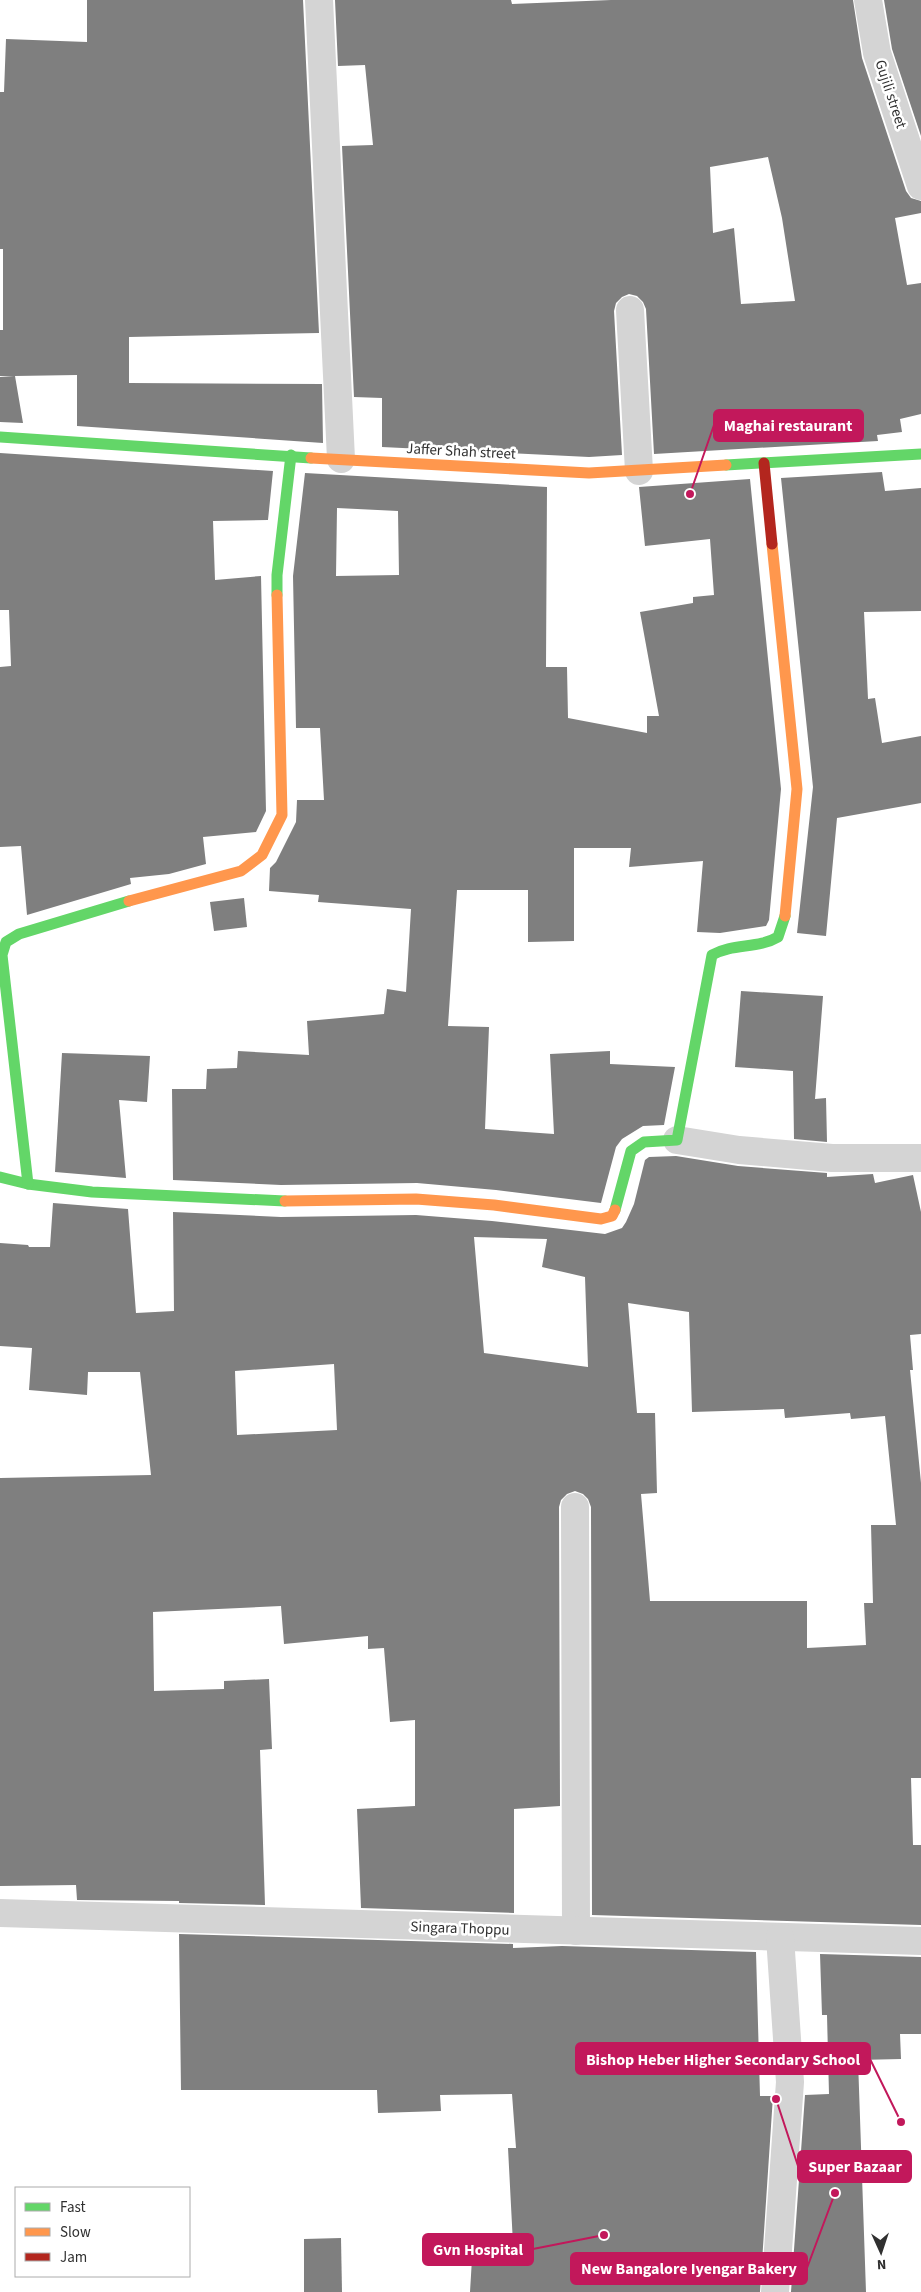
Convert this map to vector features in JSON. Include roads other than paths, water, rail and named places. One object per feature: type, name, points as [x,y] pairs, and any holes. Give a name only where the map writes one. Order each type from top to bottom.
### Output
[{"type":"street","points":[[319,0],[341,459]]},
{"type":"street","name":"Gujili street","points":[[868,0],[877,53],[921,186]]},
{"type":"street","points":[[630,310],[639,470]]},
{"type":"street","name":"Jaffer Shah street","points":[[0,437],[589,473],[921,454]]},
{"type":"street","points":[[28,1184],[2,955],[6,942],[20,934],[160,892],[242,871],[262,855],[282,815],[277,575],[291,455]]},
{"type":"street","points":[[677,1140],[712,955],[724,948],[771,941],[778,937],[784,924],[797,789],[764,464]]},
{"type":"street","points":[[0,1177],[28,1184],[92,1192],[281,1201],[416,1199],[494,1205],[601,1219],[612,1216],[619,1200],[632,1150],[644,1142],[677,1140],[739,1150],[832,1158],[921,1158]]},
{"type":"street","points":[[575,1508],[576,1931]]},
{"type":"street","name":"Singara Thoppu","points":[[0,1913],[921,1941]]},
{"type":"street","points":[[775,2292],[790,2082],[780,1937]]},
{"type":"place","name":"Maghai restaurant","points":[[690,494]]},
{"type":"place","name":"Super Bazaar","points":[[776,2099]]},
{"type":"place","name":"Bishop Heber Higher Secondary School","points":[[901,2122]]},
{"type":"place","name":"New Bangalore Iyengar Bakery","points":[[835,2193]]},
{"type":"place","name":"Gvn Hospital","points":[[604,2235]]}]
